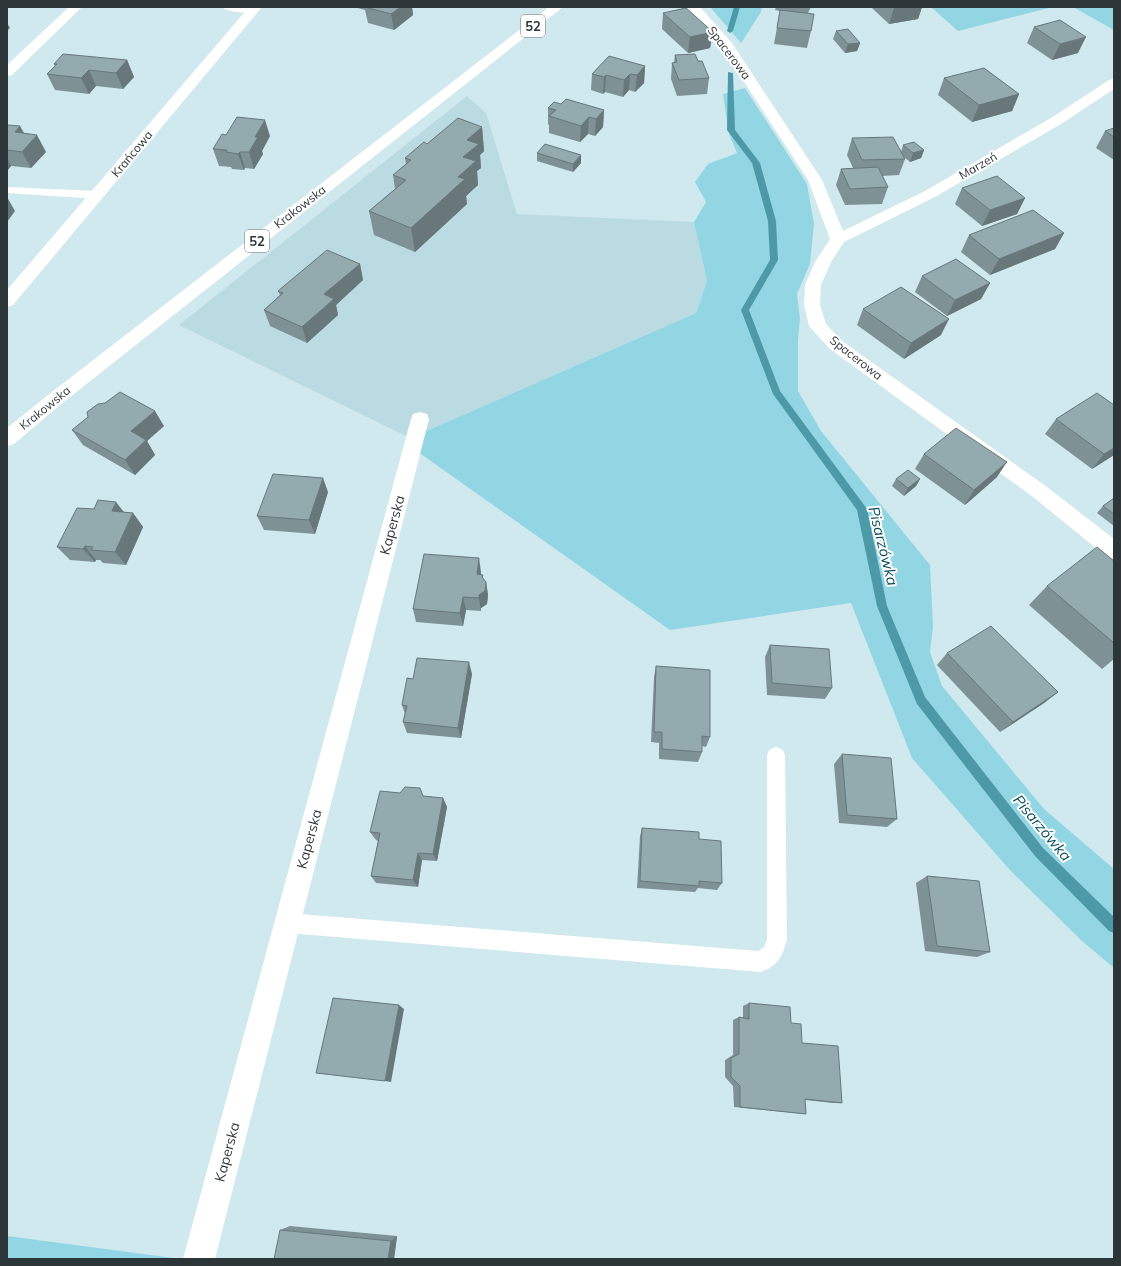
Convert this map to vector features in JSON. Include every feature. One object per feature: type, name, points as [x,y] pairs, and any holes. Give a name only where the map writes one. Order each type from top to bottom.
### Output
[{"type":"street","points":[[7,72],[76,7]]},
{"type":"street","name":"Krakowska","points":[[7,439],[60,395],[557,7]]},
{"type":"street","name":"Spacerowa","points":[[693,7],[727,46],[815,180],[838,239],[823,262],[813,285],[812,305],[818,326],[836,345],[1040,492],[1114,551]]},
{"type":"street","name":"Krańcowa","points":[[7,301],[255,8]]},
{"type":"street","name":"Marzeń","points":[[838,239],[930,194],[1056,121],[1114,83]]},
{"type":"street","name":"Kaperska","points":[[199,1259],[420,419]]},
{"type":"lane","points":[[227,7],[255,8]]},
{"type":"lane","points":[[7,190],[98,195]]},
{"type":"lane","points":[[287,923],[761,962],[772,954],[777,940],[776,756]]},
{"type":"shaded area","points":[[710,7],[762,7],[761,12],[741,43]]},
{"type":"shaded area","points":[[931,7],[1053,7],[958,31]]},
{"type":"shaded area","points":[[1073,7],[1114,7],[1114,30]]},
{"type":"shaded area","points":[[745,88],[807,184],[814,224],[810,264],[797,294],[800,318],[798,340],[798,391],[821,431],[930,565],[933,627],[930,652],[942,686],[1044,809],[1114,869],[1114,968],[1081,940],[1009,869],[912,758],[851,603],[670,630],[418,452],[422,433],[696,313],[707,281],[694,222],[706,202],[695,182],[708,164],[737,153],[729,134],[723,94]]},
{"type":"shaded area","points":[[467,96],[486,113],[517,214],[694,222],[707,281],[696,313],[422,433],[408,437],[179,325]]},
{"type":"shaded area","points":[[7,1236],[181,1259],[7,1259]]},
{"type":"building","points":[[365,7],[401,7],[391,14]]},
{"type":"building","points":[[686,8],[713,32],[690,37],[663,13]]},
{"type":"building","points":[[780,10],[814,14],[811,31],[777,28]]},
{"type":"building","points":[[1060,20],[1086,37],[1060,44],[1034,27]]},
{"type":"building","points":[[848,29],[860,43],[848,44],[836,31]]},
{"type":"building","points":[[63,54],[127,60],[116,73],[89,70],[81,78],[47,74],[57,64],[54,64]]},
{"type":"building","points":[[695,54],[698,61],[702,61],[709,78],[679,80],[672,63],[677,62],[675,55]]},
{"type":"building","points":[[609,56],[645,66],[637,75],[630,74],[624,80],[606,75],[604,77],[592,74]]},
{"type":"building","points":[[984,68],[1019,94],[979,105],[944,78]]},
{"type":"building","points":[[566,99],[604,110],[596,119],[589,117],[581,126],[549,116],[556,110],[548,108],[554,102],[561,104]]},
{"type":"building","points":[[237,117],[265,120],[255,137],[258,137],[249,152],[240,152],[238,154],[226,152],[227,150],[213,149],[222,134],[226,135]]},
{"type":"building","points":[[458,118],[482,127],[467,140],[479,144],[463,157],[476,161],[458,177],[465,179],[411,228],[369,211],[406,180],[393,175],[411,160],[405,158],[424,142],[427,144]]},
{"type":"building","points":[[7,125],[20,126],[15,132],[37,135],[22,152],[7,150]]},
{"type":"building","points":[[1114,128],[1114,137],[1105,131]]},
{"type":"building","points":[[893,137],[905,159],[862,160],[852,138]]},
{"type":"building","points":[[914,142],[924,150],[913,153],[903,145]]},
{"type":"building","points":[[545,144],[581,155],[573,164],[537,153]]},
{"type":"building","points":[[878,167],[888,187],[850,189],[841,169]]},
{"type":"building","points":[[997,176],[1025,198],[990,210],[962,188]]},
{"type":"building","points":[[1033,210],[1064,233],[999,259],[969,235]]},
{"type":"building","points":[[327,250],[360,264],[324,294],[334,299],[302,327],[264,310],[283,293],[278,291]]},
{"type":"building","points":[[956,259],[990,283],[955,300],[922,276]]},
{"type":"building","points":[[901,287],[949,319],[911,343],[863,309]]},
{"type":"building","points":[[120,392],[155,411],[131,431],[146,440],[125,460],[72,430],[88,417],[87,412],[98,404],[105,403]]},
{"type":"building","points":[[1097,393],[1114,405],[1114,448],[1104,454],[1056,419]]},
{"type":"building","points":[[956,428],[1007,462],[974,490],[924,454]]},
{"type":"building","points":[[908,470],[920,479],[908,488],[896,479]]},
{"type":"building","points":[[273,474],[323,478],[309,520],[257,516]]},
{"type":"building","points":[[1114,498],[1114,514],[1103,506]]},
{"type":"building","points":[[98,500],[116,502],[112,511],[133,513],[115,552],[91,550],[93,547],[85,546],[83,549],[57,547],[77,508],[94,509]]},
{"type":"building","points":[[1097,547],[1114,561],[1114,643],[1047,586]]},
{"type":"building","points":[[424,554],[479,558],[477,574],[483,575],[482,577],[486,582],[485,591],[479,595],[479,598],[463,597],[460,613],[413,609]]},
{"type":"building","points":[[991,626],[1058,692],[1013,722],[947,653]]},
{"type":"building","points":[[770,645],[829,649],[832,688],[772,683]]},
{"type":"building","points":[[417,658],[469,662],[458,728],[403,722],[407,706],[402,705],[407,678],[413,679]]},
{"type":"building","points":[[656,666],[710,670],[710,737],[702,736],[702,752],[662,749],[662,732],[654,732]]},
{"type":"building","points":[[842,754],[891,758],[897,819],[847,815]]},
{"type":"building","points":[[405,787],[420,788],[423,796],[443,798],[433,854],[418,853],[413,880],[371,876],[380,833],[370,832],[380,791],[400,793]]},
{"type":"building","points":[[642,828],[699,832],[699,839],[721,841],[722,883],[699,881],[699,886],[640,881]]},
{"type":"building","points":[[927,876],[979,881],[990,952],[937,946]]},
{"type":"building","points":[[333,998],[399,1005],[385,1081],[316,1073]]},
{"type":"building","points":[[749,1003],[790,1007],[791,1023],[801,1024],[802,1043],[838,1046],[842,1103],[805,1099],[806,1114],[740,1107],[740,1086],[731,1077],[731,1058],[739,1054],[739,1017],[749,1019]]},
{"type":"building","points":[[280,1230],[391,1241],[388,1259],[274,1259]]},
{"type":"waterway","name":"Pisarzówka","points":[[730,31],[737,7]]},
{"type":"waterway","name":"Pisarzówka","points":[[730,73],[731,130],[756,163],[772,221],[774,260],[745,310],[776,392],[862,509],[882,606],[921,700],[1039,852],[1114,926]]}]
